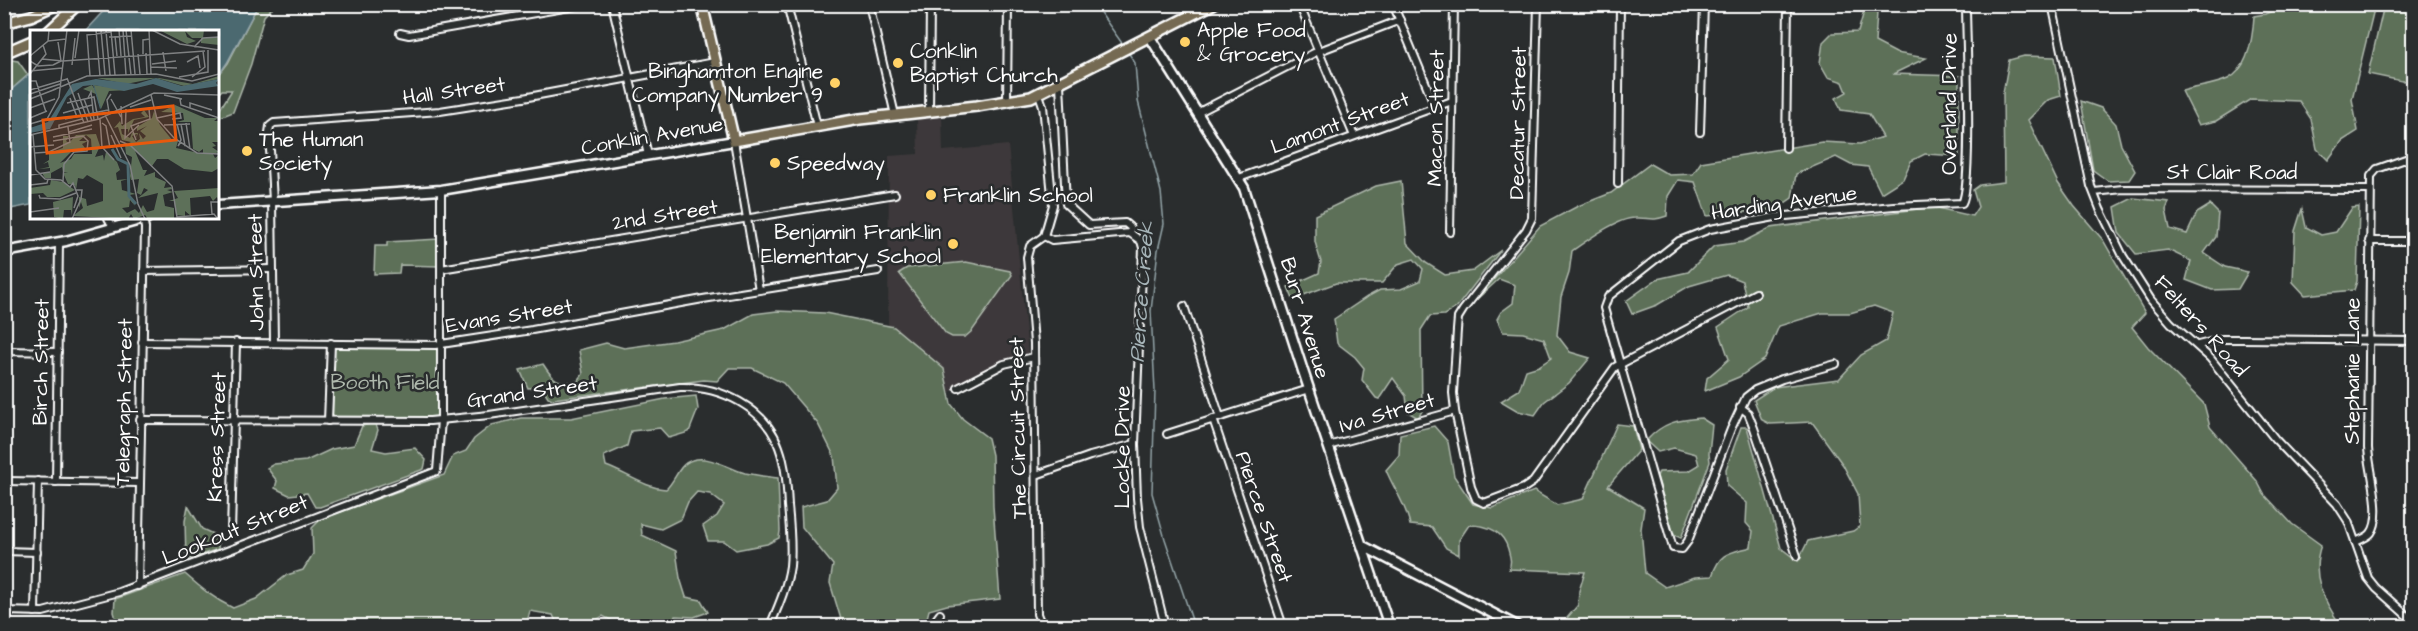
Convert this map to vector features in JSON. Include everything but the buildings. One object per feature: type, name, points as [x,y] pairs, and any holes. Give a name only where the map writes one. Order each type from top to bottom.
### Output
[{"type":"main road","points":[[8,22],[32,16],[57,4]]},
{"type":"main road","points":[[50,30],[78,4]]},
{"type":"main road","points":[[702,4],[734,141]]},
{"type":"main road","name":"Conklin Avenue","points":[[734,141],[817,126],[1007,102],[1039,94],[1213,4]]},
{"type":"main road","points":[[4,52],[30,42]]},
{"type":"street","points":[[532,4],[534,14]]},
{"type":"street","points":[[400,33],[409,35],[588,4]]},
{"type":"street","points":[[612,4],[648,155]]},
{"type":"street","points":[[787,4],[817,126]]},
{"type":"street","points":[[869,4],[895,115]]},
{"type":"street","points":[[929,111],[930,4]]},
{"type":"street","points":[[1007,102],[1008,4]]},
{"type":"street","points":[[1299,4],[1354,136]]},
{"type":"street","points":[[1393,4],[1435,106]]},
{"type":"street","name":"Macon Street","points":[[1450,232],[1454,4]]},
{"type":"street","name":"Decatur Street","points":[[1538,4],[1532,218],[1526,230],[1458,318],[1453,393],[1473,496],[1480,502],[1488,502],[1533,482],[1615,367],[1756,293]]},
{"type":"street","points":[[1618,184],[1620,4]]},
{"type":"street","points":[[1700,132],[1704,4]]},
{"type":"street","points":[[1786,148],[1788,4]]},
{"type":"street","name":"Overland Drive","points":[[1962,203],[1965,195],[1967,150],[1966,4]]},
{"type":"street","name":"Felters Road","points":[[2052,4],[2094,192],[2112,236],[2143,289],[2171,323],[2198,345],[2275,439],[2337,504],[2348,521],[2368,578],[2414,622]]},
{"type":"street","points":[[1199,112],[1318,51],[1400,20]]},
{"type":"street","name":"Burr Avenue","points":[[1150,37],[1239,178],[1255,219],[1389,627]]},
{"type":"street","name":"Hall Street","points":[[272,201],[269,133],[270,126],[274,123],[421,113],[523,98],[715,62]]},
{"type":"street","points":[[1060,84],[1066,204],[1089,225],[1090,231],[1086,238]]},
{"type":"street","points":[[1039,94],[1043,106],[1053,205],[1044,236],[1052,240],[1086,238],[1130,233],[1131,228],[1125,223],[1089,225]]},
{"type":"street","name":"Lamont Street","points":[[1239,178],[1452,101]]},
{"type":"street","points":[[734,141],[759,290]]},
{"type":"street","name":"Conklin Avenue","points":[[219,205],[441,190],[734,141]]},
{"type":"street","points":[[2370,190],[2373,171],[2414,156]]},
{"type":"street","name":"St Clair Road","points":[[2094,192],[2123,189],[2370,190]]},
{"type":"street","points":[[441,190],[441,420]]},
{"type":"street","name":"Stephanie Lane","points":[[2355,542],[2372,533],[2376,517],[2369,466],[2370,190]]},
{"type":"street","name":"2nd Street","points":[[441,269],[895,194]]},
{"type":"street","name":"John Street","points":[[272,201],[274,342]]},
{"type":"street","name":"Harding Avenue","points":[[1740,407],[1688,541],[1682,549],[1675,550],[1671,545],[1605,303],[1613,292],[1679,241],[1717,227],[1776,218],[1894,206],[1962,203]]},
{"type":"street","points":[[1053,205],[1066,204]]},
{"type":"street","points":[[109,219],[113,227]]},
{"type":"street","points":[[4,252],[58,243],[141,219]]},
{"type":"street","name":"Telegraph Street","points":[[138,586],[145,219]]},
{"type":"street","name":"Locke Drive","points":[[1130,233],[1141,241],[1143,248],[1135,444],[1140,527],[1165,627]]},
{"type":"street","name":"The Circuit Street","points":[[1042,627],[1037,614],[1034,357],[1027,258],[1030,246],[1044,236]]},
{"type":"street","points":[[2369,241],[2414,241]]},
{"type":"street","name":"Birch Street","points":[[56,482],[58,243]]},
{"type":"street","points":[[144,271],[272,269]]},
{"type":"street","name":"Evans Street","points":[[142,342],[441,344],[878,271]]},
{"type":"street","name":"Pierce Street","points":[[1184,306],[1216,418],[1283,627]]},
{"type":"street","points":[[2198,345],[2222,339],[2414,341]]},
{"type":"street","name":"Kress Street","points":[[231,532],[236,342]]},
{"type":"street","points":[[328,421],[331,343]]},
{"type":"street","points":[[4,351],[58,352]]},
{"type":"street","points":[[958,388],[1004,364],[1034,357]]},
{"type":"street","points":[[1797,556],[1754,428],[1748,413],[1740,407],[1746,397],[1755,390],[1782,379],[1836,364]]},
{"type":"street","name":"Grand Street","points":[[140,420],[441,420],[489,416],[680,387],[711,389],[747,406],[764,421],[779,447],[787,489],[790,556],[785,588],[770,627]]},
{"type":"street","points":[[1167,434],[1309,389]]},
{"type":"street","name":"Iva Street","points":[[1328,446],[1455,411]]},
{"type":"street","name":"Lookout Street","points":[[4,611],[35,612],[77,604],[138,586],[309,518],[432,474],[437,471],[439,463],[441,420]]},
{"type":"street","points":[[1036,475],[1068,463],[1135,444]]},
{"type":"street","points":[[4,481],[139,483]]},
{"type":"street","points":[[35,612],[38,481]]},
{"type":"street","points":[[1363,546],[1517,627]]},
{"type":"street","points":[[4,551],[37,552]]},
{"type":"street","points":[[931,627],[940,614]]},
{"type":"street","points":[[1037,614],[1037,627]]},
{"type":"shaded area","name":"Benjamin Franklin Elementary School","points":[[942,116],[943,151],[1008,145],[1028,353],[948,393],[888,332],[889,156],[918,154],[917,119]]},
{"type":"green space","points":[[258,5],[275,5],[264,16],[251,64],[233,112],[219,118],[219,110],[232,90],[222,90],[219,93],[219,75],[228,63]]},
{"type":"green space","points":[[2286,5],[2375,5],[2352,99],[2358,131],[2342,141],[2328,160],[2317,149],[2311,119],[2299,101],[2251,99],[2216,121],[2199,125],[2182,91],[2217,83],[2235,74],[2241,68],[2248,51],[2254,16]]},
{"type":"green space","points":[[2384,5],[2413,5],[2413,80],[2402,81],[2368,74]]},
{"type":"green space","points":[[1865,8],[1877,13],[1875,42],[1896,53],[1926,58],[1893,74],[1959,76],[1959,156],[1925,154],[1911,161],[1903,179],[1881,193],[1868,167],[1851,165],[1836,157],[1796,174],[1792,198],[1776,209],[1707,216],[1695,182],[1678,180],[1668,196],[1667,216],[1653,219],[1628,219],[1602,231],[1572,251],[1569,273],[1561,297],[1557,335],[1570,352],[1590,358],[1569,383],[1544,402],[1535,415],[1518,411],[1501,401],[1519,390],[1526,370],[1539,366],[1551,358],[1544,339],[1523,333],[1503,332],[1497,319],[1501,312],[1513,303],[1515,285],[1499,279],[1476,300],[1540,226],[1578,206],[1611,193],[1650,164],[1669,175],[1693,174],[1701,162],[1822,142],[1860,144],[1883,137],[1869,114],[1841,110],[1836,98],[1847,92],[1843,82],[1828,77],[1820,63],[1823,42],[1832,33],[1858,32]]},
{"type":"green space","points":[[2024,56],[2055,57],[2061,96],[2048,100],[2028,120],[2058,183],[2103,240],[2145,313],[2132,327],[2148,347],[2204,404],[2210,427],[2257,481],[2264,494],[2292,524],[2321,545],[2317,567],[2320,588],[2341,626],[1562,626],[1578,605],[1579,591],[1585,572],[1509,569],[1510,559],[1506,543],[1498,533],[1482,526],[1469,525],[1459,540],[1459,555],[1446,548],[1432,527],[1410,525],[1403,504],[1386,470],[1399,455],[1400,434],[1434,426],[1448,442],[1454,476],[1473,504],[1492,508],[1534,491],[1557,505],[1583,499],[1617,424],[1633,426],[1639,450],[1608,486],[1644,508],[1641,529],[1645,573],[1665,587],[1695,577],[1712,576],[1718,562],[1726,555],[1751,547],[1753,531],[1746,523],[1747,503],[1727,486],[1726,469],[1741,427],[1747,427],[1781,548],[1798,561],[1808,541],[1853,531],[1860,526],[1858,494],[1843,465],[1812,422],[1770,424],[1762,420],[1754,400],[1774,387],[1839,379],[1861,355],[1886,341],[1893,313],[1874,306],[1850,313],[1822,313],[1779,326],[1765,359],[1739,377],[1705,391],[1707,378],[1729,359],[1718,327],[1748,307],[1742,281],[1727,275],[1689,286],[1657,305],[1632,314],[1626,301],[1657,279],[1688,272],[1714,246],[1743,242],[1770,228],[1933,207],[1972,216],[1978,207],[1973,190],[1980,185],[2004,182],[2003,93],[2009,60]]},
{"type":"green space","points":[[5,59],[18,61],[28,75],[5,95]]},
{"type":"green space","points":[[2081,101],[2101,108],[2116,124],[2121,145],[2135,171],[2129,180],[2108,181],[2093,170]]},
{"type":"green space","points":[[1401,181],[1407,243],[1426,263],[1445,275],[1473,271],[1501,250],[1456,308],[1444,315],[1430,316],[1421,330],[1422,411],[1418,418],[1408,412],[1406,396],[1393,378],[1379,399],[1376,398],[1362,380],[1364,368],[1355,357],[1337,343],[1334,319],[1380,290],[1401,289],[1420,281],[1423,269],[1414,259],[1398,264],[1382,283],[1336,283],[1293,299],[1288,287],[1319,273],[1321,262],[1315,242],[1315,215],[1376,186]]},
{"type":"green space","points":[[2133,198],[2169,202],[2166,210],[2170,229],[2187,234],[2197,213],[2210,205],[2218,213],[2216,237],[2204,253],[2225,267],[2248,272],[2238,289],[2212,290],[2186,280],[2191,261],[2168,250],[2136,254],[2119,233],[2115,207]]},
{"type":"green space","points":[[2359,207],[2357,281],[2354,290],[2305,295],[2293,282],[2295,231],[2302,209],[2306,227],[2321,235],[2336,232],[2352,208]]},
{"type":"green space","points":[[439,239],[439,266],[400,265],[399,273],[374,274],[375,246],[387,246],[387,242]]},
{"type":"green space","points":[[966,262],[1010,271],[1012,275],[972,331],[965,337],[952,337],[946,334],[899,273],[907,268]]},
{"type":"green space","points":[[777,311],[825,313],[894,327],[944,369],[951,404],[963,419],[988,438],[992,455],[993,506],[1000,599],[947,605],[929,610],[925,626],[843,626],[830,583],[833,565],[802,527],[801,507],[827,500],[837,488],[834,456],[818,424],[783,383],[752,368],[729,368],[717,381],[704,380],[552,399],[542,387],[528,388],[520,370],[543,364],[550,374],[561,382],[578,381],[583,374],[579,350],[606,343],[624,348],[674,341],[724,330],[753,314]]},
{"type":"green space","name":"Booth Field","points":[[333,345],[439,347],[438,419],[331,419]]},
{"type":"green space","points":[[696,396],[698,409],[689,432],[669,438],[660,428],[631,431],[627,446],[604,456],[606,466],[658,488],[666,489],[683,465],[701,459],[745,473],[778,478],[779,538],[767,544],[736,550],[724,541],[708,541],[703,526],[717,516],[724,505],[710,494],[697,492],[688,502],[681,519],[661,529],[641,524],[642,535],[676,551],[680,578],[686,597],[701,600],[708,612],[694,617],[675,616],[672,626],[622,626],[603,616],[586,626],[558,626],[553,615],[530,611],[526,626],[510,622],[488,626],[118,626],[114,612],[115,599],[185,574],[208,593],[233,608],[256,599],[287,575],[303,570],[313,554],[312,528],[321,519],[444,475],[453,456],[466,451],[474,439],[492,425],[521,418],[571,418],[665,399]]},
{"type":"green space","points":[[1701,418],[1712,425],[1710,462],[1681,538],[1674,535],[1657,476],[1659,472],[1689,471],[1699,465],[1696,454],[1674,448],[1658,452],[1646,441],[1658,430],[1671,423]]},
{"type":"green space","points":[[375,423],[378,430],[372,449],[386,452],[415,448],[426,460],[424,469],[320,507],[315,507],[307,493],[289,495],[275,488],[277,481],[267,468],[274,464],[306,461],[332,449],[354,445],[362,426]]},
{"type":"green space","points":[[188,506],[202,529],[219,537],[218,549],[186,560],[185,521]]},
{"type":"water","points":[[110,4],[258,4],[219,75],[219,30],[86,30]]},
{"type":"water","points":[[30,74],[30,205],[5,210],[5,95]]},
{"type":"waterway","name":"Pierce Creek","points":[[1094,4],[1124,46]]},
{"type":"waterway","name":"Pierce Creek","points":[[1128,52],[1135,63],[1138,101],[1161,192],[1164,224],[1158,250],[1151,311],[1155,391],[1152,493],[1194,626]]},
{"type":"place","name":"Apple Food & Grocery","points":[[1185,42]]},
{"type":"place","name":"Conklin Baptist Church","points":[[898,63]]},
{"type":"place","name":"Binghamton Engine Company Number 9","points":[[835,83]]},
{"type":"place","name":"The Human Society","points":[[247,151]]},
{"type":"place","name":"Speedway","points":[[775,163]]},
{"type":"place","name":"Franklin School","points":[[931,195]]},
{"type":"place","name":"Benjamin Franklin Elementary School","points":[[953,244]]}]
